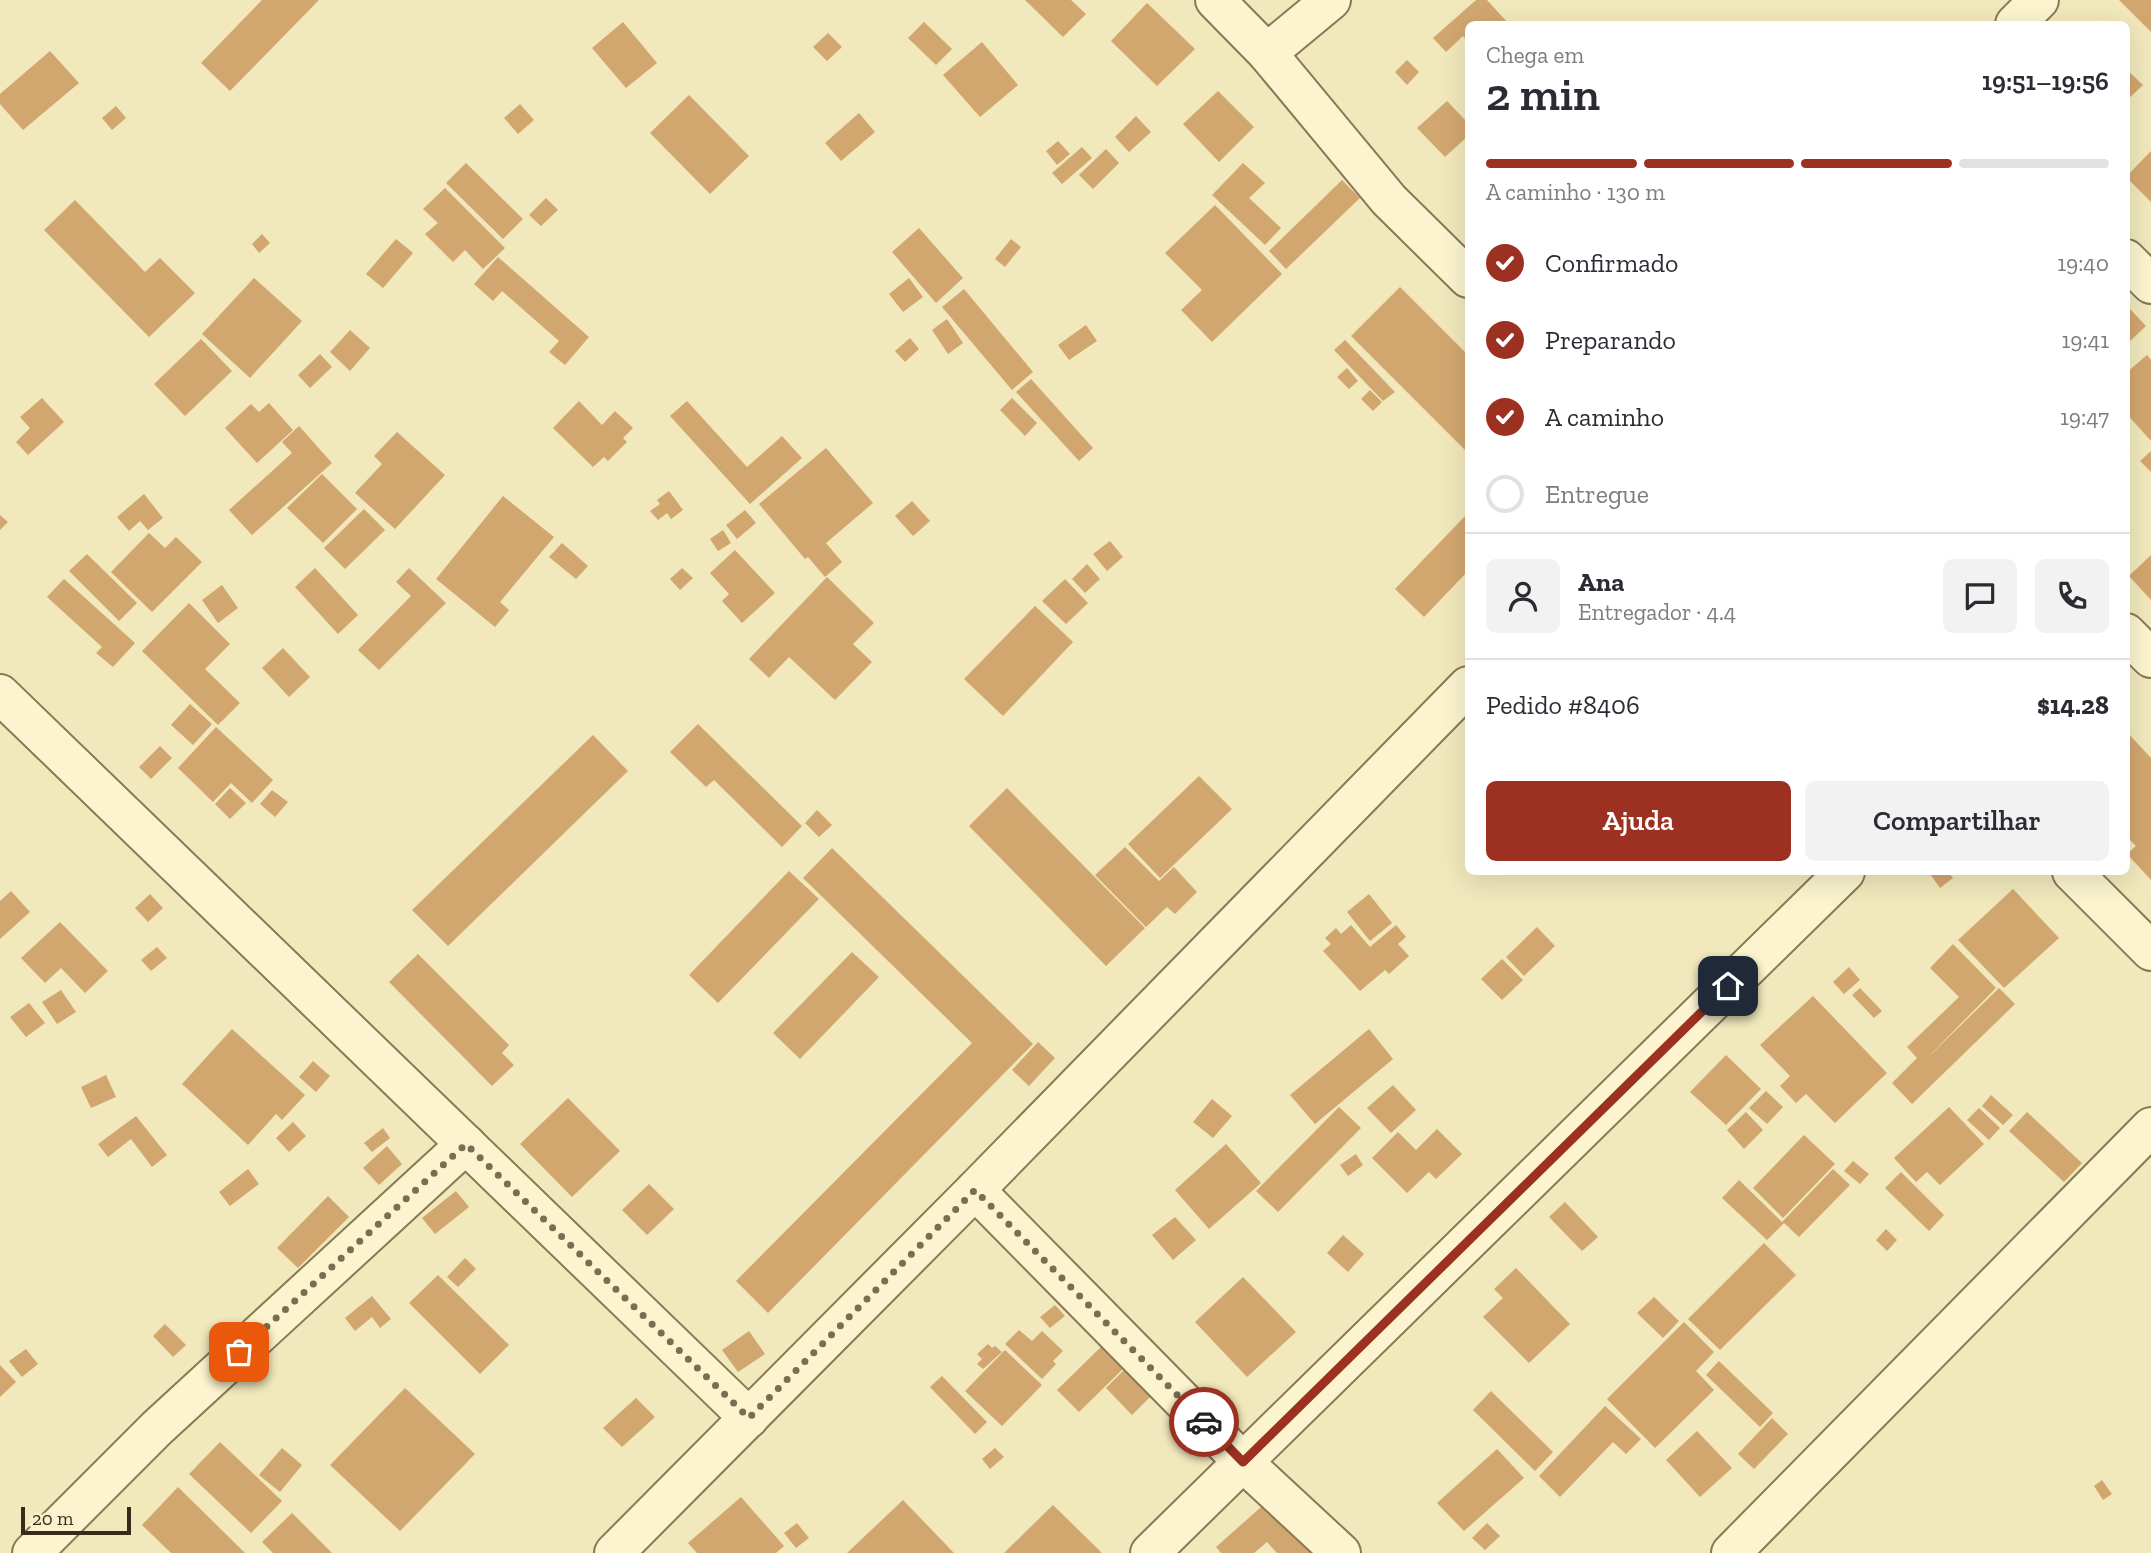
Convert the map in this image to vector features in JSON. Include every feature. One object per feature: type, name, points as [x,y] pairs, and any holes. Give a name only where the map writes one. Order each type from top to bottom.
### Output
[{"type":"street","points":[[1215,0],[1268,53],[1389,200],[1465,275]]},
{"type":"street","points":[[1268,53],[1331,0]]},
{"type":"street","points":[[2018,21],[2039,0]]},
{"type":"street","points":[[2130,263],[2151,284]]},
{"type":"street","points":[[2130,637],[2151,658]]},
{"type":"street","points":[[614,1553],[975,1190],[1465,689]]},
{"type":"street","points":[[0,694],[749,1418]]},
{"type":"street","points":[[1150,1553],[1841,875]]},
{"type":"street","points":[[2075,875],[2151,951]]},
{"type":"street","points":[[1731,1553],[2151,1127]]},
{"type":"street","points":[[32,1553],[157,1428],[466,1144]]},
{"type":"street","points":[[975,1190],[1243,1462],[1342,1553]]},
{"type":"building","points":[[262,0],[319,0],[230,91],[201,63]]},
{"type":"building","points":[[1025,0],[1071,0],[1086,14],[1063,37]]},
{"type":"building","points":[[1476,0],[1487,0],[1506,21],[1465,21],[1465,38],[1463,36],[1446,52],[1433,38]]},
{"type":"building","points":[[2119,0],[2151,0],[2151,32]]},
{"type":"building","points":[[1147,3],[1195,49],[1157,86],[1111,41]]},
{"type":"building","points":[[623,22],[657,63],[626,88],[592,48]]},
{"type":"building","points":[[924,22],[952,49],[936,65],[908,38]]},
{"type":"building","points":[[828,33],[842,47],[827,61],[813,47]]},
{"type":"building","points":[[982,42],[1018,85],[980,117],[943,75]]},
{"type":"building","points":[[50,51],[79,83],[23,130],[0,104],[0,94]]},
{"type":"building","points":[[1407,60],[1419,72],[1407,85],[1395,72]]},
{"type":"building","points":[[2130,73],[2143,85],[2130,97]]},
{"type":"building","points":[[1218,91],[1254,127],[1219,162],[1183,124]]},
{"type":"building","points":[[689,95],[749,156],[710,194],[650,133]]},
{"type":"building","points":[[1447,101],[1465,120],[1465,139],[1445,157],[1417,128]]},
{"type":"building","points":[[520,104],[534,120],[518,134],[504,118]]},
{"type":"building","points":[[116,106],[126,118],[112,130],[102,118]]},
{"type":"building","points":[[859,113],[875,132],[841,161],[825,143]]},
{"type":"building","points":[[1136,116],[1151,132],[1129,152],[1115,137]]},
{"type":"building","points":[[1058,141],[1070,154],[1057,165],[1046,151]]},
{"type":"building","points":[[1082,147],[1092,158],[1062,184],[1052,173]]},
{"type":"building","points":[[1106,149],[1119,163],[1093,189],[1079,175]]},
{"type":"building","points":[[2151,151],[2151,202],[2130,181],[2130,173]]},
{"type":"building","points":[[466,163],[523,219],[503,239],[446,183]]},
{"type":"building","points":[[1243,163],[1265,183],[1249,198],[1281,228],[1265,245],[1212,195]]},
{"type":"building","points":[[1342,180],[1360,198],[1286,269],[1269,251]]},
{"type":"building","points":[[445,188],[505,248],[483,269],[465,250],[453,262],[425,234],[438,223],[423,209]]},
{"type":"building","points":[[546,198],[558,210],[541,226],[529,215]]},
{"type":"building","points":[[75,200],[145,272],[160,258],[195,293],[149,337],[44,230]]},
{"type":"building","points":[[1215,205],[1282,274],[1212,342],[1181,310],[1202,290],[1165,253]]},
{"type":"building","points":[[919,228],[963,278],[936,303],[892,252]]},
{"type":"building","points":[[262,234],[270,243],[259,253],[252,244]]},
{"type":"building","points":[[396,239],[413,253],[383,288],[366,274]]},
{"type":"building","points":[[1011,239],[1021,247],[1005,267],[995,259]]},
{"type":"building","points":[[498,257],[589,337],[565,365],[549,352],[559,341],[502,291],[493,301],[474,284]]},
{"type":"building","points":[[254,278],[302,321],[250,378],[202,334]]},
{"type":"building","points":[[909,278],[923,297],[903,312],[889,294]]},
{"type":"building","points":[[1400,287],[1465,352],[1465,450],[1351,336]]},
{"type":"building","points":[[964,289],[1033,372],[1012,390],[942,307]]},
{"type":"building","points":[[2130,309],[2146,326],[2130,341]]},
{"type":"building","points":[[947,319],[963,343],[948,354],[932,330]]},
{"type":"building","points":[[1086,325],[1097,341],[1069,360],[1058,345]]},
{"type":"building","points":[[350,330],[370,348],[350,371],[330,352]]},
{"type":"building","points":[[910,338],[919,349],[905,362],[895,351]]},
{"type":"building","points":[[201,339],[232,371],[185,416],[154,384]]},
{"type":"building","points":[[1345,340],[1395,392],[1383,401],[1334,350]]},
{"type":"building","points":[[320,354],[332,367],[310,388],[298,375]]},
{"type":"building","points":[[2147,355],[2151,360],[2151,441],[2130,417],[2130,370]]},
{"type":"building","points":[[1347,368],[1358,381],[1349,389],[1337,377]]},
{"type":"building","points":[[1031,379],[1093,448],[1079,461],[1016,392]]},
{"type":"building","points":[[1370,390],[1382,402],[1373,411],[1361,399]]},
{"type":"building","points":[[42,398],[64,422],[28,455],[16,442],[30,428],[20,417]]},
{"type":"building","points":[[1012,398],[1037,423],[1025,436],[1000,410]]},
{"type":"building","points":[[579,401],[602,425],[615,411],[633,428],[623,438],[627,442],[608,461],[604,457],[593,467],[553,428]]},
{"type":"building","points":[[687,401],[747,467],[782,436],[802,458],[750,504],[670,416]]},
{"type":"building","points":[[269,403],[293,430],[257,463],[225,428],[251,404],[259,412]]},
{"type":"building","points":[[299,426],[332,463],[252,535],[229,510],[292,453],[282,442]]},
{"type":"building","points":[[397,432],[445,475],[395,529],[355,493],[382,464],[374,456]]},
{"type":"building","points":[[826,448],[873,503],[826,543],[842,562],[825,577],[808,557],[805,559],[759,504]]},
{"type":"building","points":[[2151,451],[2151,472],[2140,461]]},
{"type":"building","points":[[322,474],[357,509],[323,543],[287,508]]},
{"type":"building","points":[[669,491],[683,510],[671,519],[667,513],[658,520],[650,511],[660,504],[657,500]]},
{"type":"building","points":[[144,494],[163,518],[148,530],[140,521],[129,531],[117,517]]},
{"type":"building","points":[[503,496],[554,537],[500,602],[509,610],[495,627],[436,579]]},
{"type":"building","points":[[912,501],[930,521],[913,536],[895,516]]},
{"type":"building","points":[[364,509],[385,530],[345,569],[324,548]]},
{"type":"building","points":[[745,510],[756,523],[737,539],[726,525]]},
{"type":"building","points":[[0,515],[8,522],[0,530]]},
{"type":"building","points":[[1465,516],[1465,574],[1424,617],[1395,589]]},
{"type":"building","points":[[723,530],[731,543],[718,551],[710,539]]},
{"type":"building","points":[[149,533],[165,548],[176,537],[202,562],[152,612],[111,572]]},
{"type":"building","points":[[1110,541],[1123,557],[1107,571],[1093,554]]},
{"type":"building","points":[[562,543],[588,566],[576,579],[549,557]]},
{"type":"building","points":[[735,550],[775,593],[742,623],[722,601],[729,594],[710,573]]},
{"type":"building","points":[[87,554],[137,603],[119,621],[69,571]]},
{"type":"building","points":[[2151,555],[2151,600],[2130,577]]},
{"type":"building","points":[[1087,564],[1100,579],[1085,593],[1072,579]]},
{"type":"building","points":[[315,568],[358,615],[338,634],[295,587]]},
{"type":"building","points":[[409,568],[446,603],[379,670],[358,650],[411,596],[396,582]]},
{"type":"building","points":[[682,568],[693,578],[680,590],[670,579]]},
{"type":"building","points":[[827,577],[874,623],[853,644],[872,662],[835,700],[789,657],[769,678],[749,659]]},
{"type":"building","points":[[64,579],[135,643],[113,667],[96,653],[102,647],[47,597]]},
{"type":"building","points":[[1065,579],[1088,603],[1066,624],[1042,601]]},
{"type":"building","points":[[222,585],[238,608],[218,623],[202,600]]},
{"type":"building","points":[[189,603],[230,644],[205,669],[240,703],[218,725],[142,651]]},
{"type":"building","points":[[1035,606],[1073,642],[1003,716],[964,679]]},
{"type":"building","points":[[283,648],[310,677],[289,697],[262,668]]},
{"type":"building","points":[[190,704],[212,724],[193,745],[171,725]]},
{"type":"building","points":[[698,724],[802,826],[782,847],[714,780],[706,787],[670,752]]},
{"type":"building","points":[[216,727],[273,780],[252,803],[231,783],[213,802],[178,768]]},
{"type":"building","points":[[593,735],[628,771],[448,946],[412,910]]},
{"type":"building","points":[[2130,735],[2151,758],[2151,880],[2130,857],[2130,851],[2136,846],[2130,840]]},
{"type":"building","points":[[160,746],[172,758],[151,779],[139,767]]},
{"type":"building","points":[[1199,776],[1232,809],[1160,878],[1128,844]]},
{"type":"building","points":[[230,788],[246,803],[230,819],[215,804]]},
{"type":"building","points":[[1007,788],[1145,928],[1106,966],[969,826]]},
{"type":"building","points":[[272,790],[288,802],[275,817],[260,804]]},
{"type":"building","points":[[817,810],[832,825],[819,837],[805,823]]},
{"type":"building","points":[[1125,847],[1159,881],[1174,867],[1197,892],[1175,914],[1167,907],[1146,927],[1095,875]]},
{"type":"building","points":[[832,848],[1033,1044],[768,1313],[736,1281],[972,1043],[803,878]]},
{"type":"building","points":[[789,871],[819,899],[718,1003],[689,975]]},
{"type":"building","points":[[1931,875],[1950,875],[1953,878],[1940,888]]},
{"type":"building","points":[[2013,889],[2059,938],[2004,988],[1958,940]]},
{"type":"building","points":[[11,891],[30,912],[0,939],[0,901]]},
{"type":"building","points":[[150,894],[163,908],[148,922],[135,908]]},
{"type":"building","points":[[1369,894],[1392,923],[1370,941],[1347,912]]},
{"type":"building","points":[[60,922],[108,971],[85,993],[61,968],[45,983],[21,958]]},
{"type":"building","points":[[1351,925],[1370,947],[1396,925],[1406,937],[1398,944],[1409,956],[1389,974],[1385,970],[1360,991],[1323,951],[1331,944],[1325,938],[1336,928],[1341,934]]},
{"type":"building","points":[[1537,927],[1555,946],[1524,976],[1506,957]]},
{"type":"building","points":[[1953,944],[1996,988],[1922,1063],[1999,988],[2015,1004],[1912,1104],[1892,1083],[1917,1058],[1907,1047],[1959,997],[1930,968]]},
{"type":"building","points":[[157,947],[167,958],[151,971],[141,960]]},
{"type":"building","points":[[852,952],[879,977],[800,1059],[773,1033]]},
{"type":"building","points":[[418,954],[509,1045],[502,1053],[514,1065],[492,1086],[389,982]]},
{"type":"building","points":[[1502,959],[1523,980],[1502,1000],[1481,979]]},
{"type":"building","points":[[1849,967],[1860,980],[1844,994],[1833,982]]},
{"type":"building","points":[[1860,988],[1882,1011],[1874,1018],[1852,995]]},
{"type":"building","points":[[61,990],[76,1012],[57,1024],[42,1002]]},
{"type":"building","points":[[1813,996],[1887,1073],[1835,1123],[1806,1094],[1796,1103],[1780,1086],[1790,1076],[1760,1045]]},
{"type":"building","points":[[29,1003],[45,1023],[26,1037],[10,1017]]},
{"type":"building","points":[[232,1029],[305,1095],[282,1120],[276,1114],[248,1145],[182,1084]]},
{"type":"building","points":[[1369,1029],[1393,1059],[1315,1124],[1290,1095]]},
{"type":"building","points":[[1038,1042],[1055,1058],[1029,1086],[1012,1070]]},
{"type":"building","points":[[1726,1055],[1761,1089],[1726,1125],[1690,1092]]},
{"type":"building","points":[[313,1061],[330,1076],[316,1092],[299,1077]]},
{"type":"building","points":[[106,1075],[116,1097],[91,1108],[81,1087]]},
{"type":"building","points":[[1393,1085],[1416,1110],[1391,1133],[1367,1108]]},
{"type":"building","points":[[1766,1091],[1783,1107],[1767,1124],[1749,1108]]},
{"type":"building","points":[[1991,1095],[2013,1115],[2003,1125],[1982,1106]]},
{"type":"building","points":[[568,1098],[620,1151],[572,1197],[520,1144]]},
{"type":"building","points":[[1212,1099],[1232,1116],[1213,1138],[1193,1122]]},
{"type":"building","points":[[1339,1107],[1361,1128],[1278,1212],[1256,1191]]},
{"type":"building","points":[[1949,1107],[1984,1144],[1940,1185],[1927,1172],[1916,1182],[1894,1158]]},
{"type":"building","points":[[1979,1108],[2000,1128],[1989,1140],[1967,1120]]},
{"type":"building","points":[[1746,1112],[1763,1130],[1744,1149],[1727,1130]]},
{"type":"building","points":[[2027,1112],[2082,1163],[2064,1182],[2009,1131]]},
{"type":"building","points":[[136,1116],[167,1155],[152,1167],[131,1139],[108,1157],[98,1144]]},
{"type":"building","points":[[293,1122],[306,1136],[289,1152],[276,1138]]},
{"type":"building","points":[[383,1128],[390,1138],[372,1152],[364,1143]]},
{"type":"building","points":[[1437,1129],[1462,1154],[1436,1179],[1429,1172],[1407,1193],[1372,1158],[1398,1132],[1416,1150]]},
{"type":"building","points":[[1804,1135],[1835,1164],[1783,1218],[1753,1188]]},
{"type":"building","points":[[1226,1144],[1261,1183],[1209,1229],[1175,1190]]},
{"type":"building","points":[[387,1146],[402,1164],[379,1185],[363,1168]]},
{"type":"building","points":[[1356,1154],[1363,1165],[1348,1176],[1340,1165]]},
{"type":"building","points":[[1853,1161],[1869,1174],[1860,1184],[1844,1171]]},
{"type":"building","points":[[248,1169],[259,1184],[230,1206],[219,1192]]},
{"type":"building","points":[[1833,1169],[1850,1185],[1799,1237],[1784,1223],[1767,1240],[1722,1198],[1739,1180],[1782,1222]]},
{"type":"building","points":[[1901,1172],[1944,1215],[1929,1231],[1885,1188]]},
{"type":"building","points":[[649,1184],[674,1209],[647,1235],[622,1210]]},
{"type":"building","points":[[456,1191],[469,1207],[435,1234],[422,1218]]},
{"type":"building","points":[[328,1196],[349,1217],[298,1268],[277,1248]]},
{"type":"building","points":[[1565,1202],[1598,1237],[1582,1251],[1549,1217]]},
{"type":"building","points":[[1175,1217],[1196,1240],[1173,1260],[1152,1235]]},
{"type":"building","points":[[1886,1229],[1897,1240],[1887,1251],[1876,1240]]},
{"type":"building","points":[[1343,1235],[1364,1254],[1348,1272],[1327,1253]]},
{"type":"building","points":[[1764,1243],[1796,1275],[1720,1350],[1688,1319]]},
{"type":"building","points":[[465,1258],[476,1269],[458,1287],[447,1277]]},
{"type":"building","points":[[1516,1268],[1570,1324],[1529,1363],[1483,1317],[1503,1298],[1494,1289]]},
{"type":"building","points":[[438,1275],[509,1345],[480,1374],[409,1303]]},
{"type":"building","points":[[1243,1277],[1296,1332],[1247,1377],[1195,1322]]},
{"type":"building","points":[[372,1296],[391,1319],[380,1328],[372,1317],[355,1331],[345,1318]]},
{"type":"building","points":[[1654,1297],[1679,1321],[1663,1338],[1637,1313]]},
{"type":"building","points":[[1055,1305],[1065,1316],[1050,1328],[1040,1317]]},
{"type":"building","points":[[1684,1322],[1714,1352],[1696,1371],[1714,1390],[1655,1448],[1607,1399]]},
{"type":"building","points":[[165,1324],[186,1345],[173,1357],[153,1336]]},
{"type":"building","points":[[1019,1330],[1032,1341],[1042,1331],[1063,1351],[1053,1361],[1056,1364],[1042,1379],[1005,1344]]},
{"type":"building","points":[[749,1331],[765,1354],[738,1372],[722,1350]]},
{"type":"building","points":[[1106,1342],[1127,1365],[1079,1412],[1057,1390]]},
{"type":"building","points":[[988,1344],[1002,1352],[983,1369],[977,1364],[982,1359],[977,1354]]},
{"type":"building","points":[[26,1349],[38,1364],[22,1377],[9,1361]]},
{"type":"building","points":[[1005,1350],[1042,1385],[1002,1426],[965,1391]]},
{"type":"building","points":[[1719,1361],[1773,1413],[1760,1427],[1706,1375]]},
{"type":"building","points":[[1130,1364],[1156,1391],[1132,1415],[1106,1388]]},
{"type":"building","points":[[0,1365],[16,1382],[0,1397]]},
{"type":"building","points":[[942,1376],[987,1422],[975,1434],[930,1387]]},
{"type":"building","points":[[405,1388],[475,1454],[400,1531],[330,1465]]},
{"type":"building","points":[[1491,1391],[1553,1452],[1535,1471],[1473,1410]]},
{"type":"building","points":[[636,1398],[655,1417],[622,1447],[603,1428]]},
{"type":"building","points":[[1605,1406],[1641,1439],[1626,1454],[1613,1442],[1560,1497],[1539,1476]]},
{"type":"building","points":[[1772,1418],[1788,1434],[1754,1469],[1738,1454]]},
{"type":"building","points":[[1697,1431],[1732,1468],[1700,1497],[1666,1460]]},
{"type":"building","points":[[220,1442],[282,1501],[251,1533],[189,1474]]},
{"type":"building","points":[[282,1448],[302,1465],[280,1492],[259,1475]]},
{"type":"building","points":[[995,1448],[1004,1457],[990,1469],[982,1459]]},
{"type":"building","points":[[1497,1449],[1524,1478],[1464,1531],[1437,1503]]},
{"type":"building","points":[[2102,1480],[2112,1494],[2103,1500],[2094,1486]]},
{"type":"building","points":[[178,1487],[245,1553],[171,1553],[142,1525]]},
{"type":"building","points":[[741,1497],[784,1546],[776,1553],[697,1553],[688,1543]]},
{"type":"building","points":[[903,1500],[954,1553],[847,1553]]},
{"type":"building","points":[[1269,1500],[1313,1553],[1277,1553],[1267,1542],[1254,1553],[1221,1553],[1216,1547]]},
{"type":"building","points":[[1053,1505],[1102,1553],[1004,1553]]},
{"type":"building","points":[[292,1513],[332,1553],[273,1553],[262,1542]]},
{"type":"building","points":[[797,1523],[809,1538],[796,1548],[784,1533]]},
{"type":"building","points":[[1487,1523],[1500,1536],[1485,1550],[1472,1538]]},
{"type":"way so far","points":[[239,1352],[466,1144],[749,1418],[975,1190],[1204,1422]]},
{"type":"route","points":[[1204,1422],[1243,1462],[1728,986]]}]
